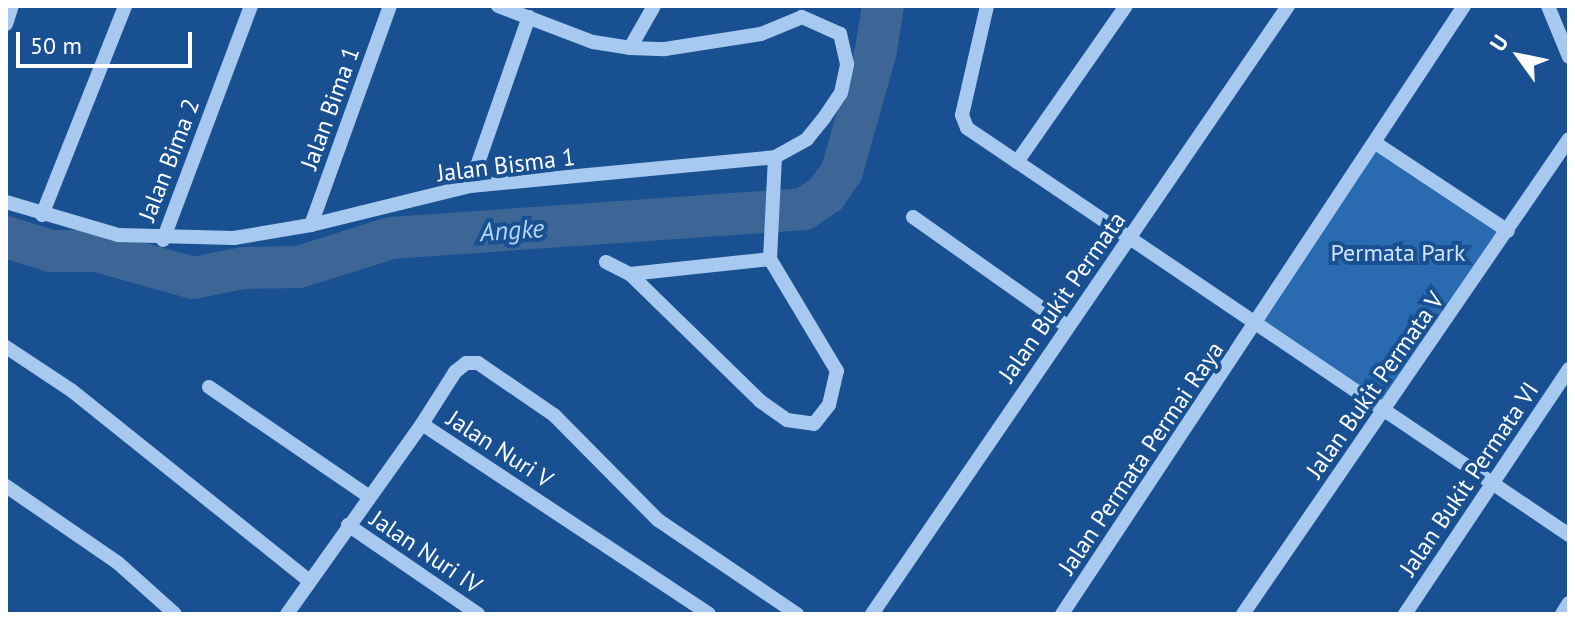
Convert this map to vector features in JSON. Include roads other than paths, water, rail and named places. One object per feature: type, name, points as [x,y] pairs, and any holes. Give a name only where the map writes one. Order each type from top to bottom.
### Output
[{"type":"street","points":[[6,24],[12,6]]},
{"type":"street","points":[[42,215],[125,6]]},
{"type":"street","name":"Jalan Bima 2","points":[[163,240],[251,6]]},
{"type":"street","name":"Jalan Bima 1","points":[[311,225],[390,6]]},
{"type":"street","points":[[498,6],[593,42],[665,49],[761,34],[805,12]]},
{"type":"street","points":[[630,48],[654,6]]},
{"type":"street","points":[[987,6],[962,123],[1256,327],[1569,535]]},
{"type":"street","points":[[1017,162],[1126,6]]},
{"type":"street","name":"Jalan Bukit Permata","points":[[872,614],[1288,6]]},
{"type":"street","name":"Jalan Permata Permai Raya","points":[[1062,614],[1377,144],[1464,6]]},
{"type":"street","points":[[1548,6],[1569,57]]},
{"type":"street","name":"Jalan Bisma 1","points":[[6,202],[91,230],[163,240],[234,238],[311,225],[470,186],[775,157],[807,139],[841,93],[847,64],[840,34],[805,12]]},
{"type":"street","points":[[470,186],[529,17]]},
{"type":"street","name":"Jalan Bukit Permata V","points":[[1243,614],[1569,139]]},
{"type":"street","points":[[1377,144],[1508,231]]},
{"type":"street","points":[[606,262],[630,274],[760,401],[787,420],[814,424],[829,405],[837,371],[770,259],[775,157]]},
{"type":"street","points":[[913,217],[1067,326]]},
{"type":"street","points":[[630,274],[770,259]]},
{"type":"street","points":[[6,347],[71,390],[309,581]]},
{"type":"street","points":[[422,424],[455,372],[466,363],[478,363],[554,415],[681,538],[797,614]]},
{"type":"street","name":"Jalan Bukit Permata VI","points":[[1405,614],[1569,369]]},
{"type":"street","points":[[209,387],[368,496]]},
{"type":"street","name":"Jalan Nuri V","points":[[287,614],[422,424],[709,614]]},
{"type":"street","points":[[6,486],[118,563],[175,614]]},
{"type":"street","name":"Jalan Nuri IV","points":[[348,525],[478,614]]},
{"type":"street","points":[[1562,614],[1569,603]]},
{"type":"waterway","name":"Angke","points":[[6,237],[51,251],[97,251],[193,278],[243,268],[299,267],[391,238],[804,209],[826,194],[842,171],[876,50],[883,6]]},
{"type":"park label","name":"Permata Park","points":[[1398,253]]}]
